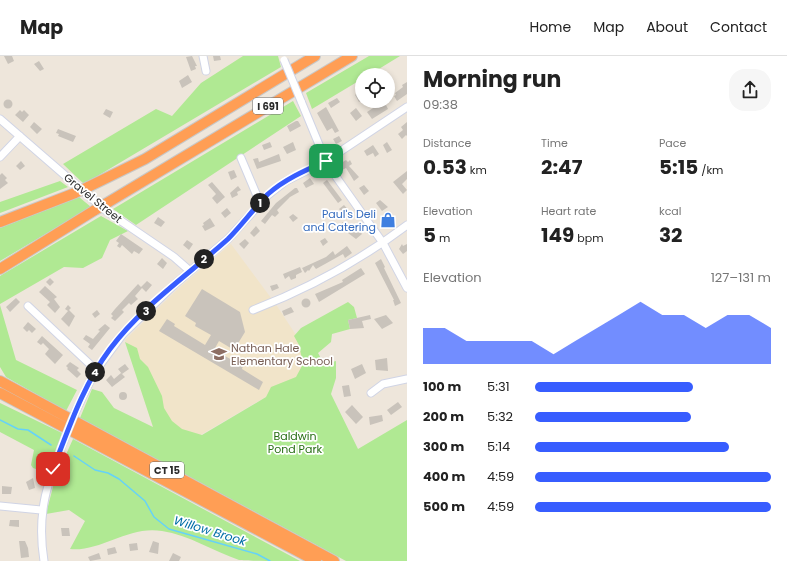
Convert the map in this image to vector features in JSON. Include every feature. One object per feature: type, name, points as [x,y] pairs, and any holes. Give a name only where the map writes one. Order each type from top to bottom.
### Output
[{"type":"highway","name":"I 691","points":[[0,222],[88,187],[140,162],[316,56]]},
{"type":"highway","name":"I 691","points":[[0,269],[95,210],[352,56]]},
{"type":"highway","name":"CT 15","points":[[0,381],[334,561]]},
{"type":"highway","name":"CT 15","points":[[0,393],[316,561]]},
{"type":"highway","points":[[0,398],[24,406]]},
{"type":"street","points":[[203,56],[206,71]]},
{"type":"street","points":[[284,58],[326,161],[383,243],[407,288]]},
{"type":"street","points":[[44,561],[40,531],[41,510],[48,482],[74,415],[96,370],[110,349],[127,329],[228,238],[260,204],[286,181],[326,161],[407,107]]},
{"type":"street","name":"Gravel Street","points":[[0,119],[113,216],[174,257],[190,271]]},
{"type":"street","points":[[0,157],[20,136]]},
{"type":"street","points":[[241,158],[260,204]]},
{"type":"street","points":[[253,310],[329,277],[383,243],[407,225]]},
{"type":"street","points":[[28,306],[96,370]]},
{"type":"street","points":[[372,393],[383,384],[407,379]]},
{"type":"street","points":[[0,506],[41,510]]},
{"type":"shaded area","name":"Nathan Hale Elementary School","points":[[231,244],[277,306],[317,367],[185,444],[153,427],[125,340],[179,288]]},
{"type":"green space","points":[[243,56],[278,56],[281,67],[84,184],[63,164],[156,109],[172,116],[201,83]]},
{"type":"green space","points":[[369,56],[400,56],[380,68],[355,68],[355,83],[312,109],[306,93]]},
{"type":"green space","points":[[293,101],[301,116],[136,225],[113,209]]},
{"type":"green space","points":[[60,181],[68,187],[0,213],[0,202]]},
{"type":"green space","points":[[79,197],[91,207],[0,261],[0,228]]},
{"type":"green space","points":[[101,216],[128,231],[110,240],[102,258],[83,268],[64,267],[0,304],[0,276]]},
{"type":"green space","name":"Baldwin Pond Park","points":[[348,302],[354,307],[357,318],[348,320],[350,329],[332,334],[331,342],[318,353],[324,364],[336,361],[336,378],[331,394],[358,449],[407,420],[407,561],[346,561],[80,418],[92,389],[102,392],[114,408],[153,427],[125,342],[137,348],[140,359],[148,367],[162,396],[164,408],[172,421],[182,429],[202,435],[266,397],[271,387],[296,377],[303,364],[299,345],[294,336],[301,328]]},
{"type":"green space","points":[[0,305],[16,360],[77,390],[66,411],[6,377],[0,367]]},
{"type":"green space","points":[[0,403],[62,433],[48,473],[33,468],[31,465],[34,450],[0,432]]},
{"type":"green space","points":[[73,439],[300,561],[239,560],[182,536],[162,531],[150,530],[127,535],[93,547],[70,549],[85,521],[69,510],[46,514],[55,479]]},
{"type":"building","points":[[4,56],[12,56],[14,61],[8,64]]},
{"type":"building","points":[[192,56],[197,66],[195,66],[196,69],[191,71],[186,57]]},
{"type":"building","points":[[213,56],[220,56],[221,60],[214,61]]},
{"type":"building","points":[[39,61],[44,69],[40,71],[34,64]]},
{"type":"building","points":[[188,75],[192,82],[182,88],[179,81]]},
{"type":"building","points":[[407,82],[407,94],[397,101],[395,93],[403,87],[402,85]]},
{"type":"building","points":[[337,98],[340,102],[331,108],[328,103]]},
{"type":"building","points":[[8,99],[13,104],[8,109],[3,104]]},
{"type":"building","points":[[326,107],[339,131],[335,133],[332,128],[327,131],[317,113]]},
{"type":"building","points":[[356,108],[362,116],[356,121],[350,113]]},
{"type":"building","points":[[373,108],[388,109],[372,119],[367,112]]},
{"type":"building","points":[[106,109],[113,112],[110,118],[103,114]]},
{"type":"building","points":[[20,110],[22,112],[24,110],[29,115],[23,122],[15,115]]},
{"type":"building","points":[[298,121],[301,126],[290,132],[287,126]]},
{"type":"building","points":[[34,122],[42,129],[37,134],[30,127]]},
{"type":"building","points":[[407,122],[407,136],[406,135],[402,139],[398,134],[403,130],[401,127]]},
{"type":"building","points":[[58,129],[76,136],[73,142],[58,136],[59,134],[56,133]]},
{"type":"building","points":[[339,136],[342,141],[336,144],[333,139]]},
{"type":"building","points":[[270,142],[272,147],[264,150],[262,145]]},
{"type":"building","points":[[293,142],[296,150],[287,154],[283,147]]},
{"type":"building","points":[[387,142],[392,150],[387,153],[383,145]]},
{"type":"building","points":[[373,145],[379,154],[375,157],[373,153],[367,156],[364,151]]},
{"type":"building","points":[[279,154],[281,161],[257,169],[253,159],[258,158],[259,162]]},
{"type":"building","points":[[346,160],[348,162],[350,160],[352,164],[349,166],[359,177],[354,181],[346,168],[342,170],[338,165]]},
{"type":"building","points":[[21,161],[25,166],[20,170],[16,166]]},
{"type":"building","points":[[234,170],[237,177],[231,180],[228,172]]},
{"type":"building","points":[[407,171],[407,179],[402,184],[407,190],[403,194],[393,182]]},
{"type":"building","points":[[2,173],[7,178],[5,180],[8,183],[0,189],[0,175]]},
{"type":"building","points":[[310,178],[314,184],[306,188],[303,183]]},
{"type":"building","points":[[327,180],[342,200],[338,203],[323,183]]},
{"type":"building","points":[[212,182],[225,197],[217,204],[212,198],[216,194],[208,185]]},
{"type":"building","points":[[364,185],[369,191],[364,195],[359,188]]},
{"type":"building","points":[[238,186],[241,190],[237,192],[238,195],[232,198],[230,193]]},
{"type":"building","points":[[297,188],[299,192],[290,197],[277,210],[279,213],[275,217],[272,215],[265,224],[261,221],[276,203]]},
{"type":"building","points":[[380,200],[388,207],[382,211],[376,203]]},
{"type":"building","points":[[344,205],[352,214],[347,218],[339,209]]},
{"type":"building","points":[[227,208],[231,213],[225,218],[221,213]]},
{"type":"building","points":[[293,214],[298,218],[293,222],[289,217]]},
{"type":"building","name":"Paul's Deli and Catering","points":[[388,214],[394,223],[388,227],[384,218]]},
{"type":"building","points":[[158,217],[165,222],[161,227],[154,223]]},
{"type":"building","points":[[210,218],[215,226],[205,231],[202,226],[204,225],[203,223]]},
{"type":"building","points":[[343,222],[347,228],[341,231],[338,226]]},
{"type":"building","points":[[256,226],[260,231],[254,237],[250,233]]},
{"type":"building","points":[[356,227],[362,234],[356,239],[348,233]]},
{"type":"building","points":[[121,234],[143,249],[139,254],[134,251],[132,254],[122,245],[120,248],[117,246],[119,243],[116,241]]},
{"type":"building","points":[[325,238],[328,242],[323,246],[320,241]]},
{"type":"building","points":[[245,239],[249,243],[244,249],[239,244]]},
{"type":"building","points":[[187,240],[193,244],[189,250],[183,245]]},
{"type":"building","points":[[402,244],[403,246],[407,244],[407,251],[403,254],[399,249]]},
{"type":"building","points":[[347,246],[352,253],[345,258],[343,254],[316,269],[313,265],[309,271],[308,270],[305,273],[302,268],[326,257],[333,251],[335,255]]},
{"type":"building","points":[[162,258],[167,263],[163,269],[157,264]]},
{"type":"building","points":[[381,259],[401,303],[395,306],[394,300],[375,263]]},
{"type":"building","points":[[300,267],[302,272],[296,275],[296,278],[291,280],[289,276],[285,279],[283,274]]},
{"type":"building","points":[[361,268],[365,274],[319,302],[315,294],[343,282],[342,280]]},
{"type":"building","points":[[50,278],[54,282],[50,286],[46,282]]},
{"type":"building","points":[[147,281],[152,285],[146,292],[142,288],[135,296],[138,299],[131,305],[129,303],[122,310],[124,312],[115,321],[111,318],[113,316],[111,314],[138,284],[141,287]]},
{"type":"building","points":[[277,284],[279,288],[272,291],[270,286]]},
{"type":"building","points":[[45,286],[57,297],[54,299],[60,307],[55,313],[47,305],[50,302],[39,292]]},
{"type":"building","points":[[202,289],[240,312],[245,332],[234,350],[219,341],[214,350],[243,366],[242,369],[263,382],[259,390],[159,331],[167,319],[175,324],[174,326],[205,345],[211,335],[195,326],[196,323],[185,316]]},
{"type":"building","points":[[16,298],[20,302],[10,312],[6,307]]},
{"type":"building","points":[[304,299],[308,299],[310,303],[308,307],[304,307],[302,305],[302,301]]},
{"type":"building","points":[[68,305],[71,308],[69,310],[75,316],[69,327],[61,319],[68,311],[65,309]]},
{"type":"building","points":[[291,307],[294,312],[284,316],[282,311]]},
{"type":"building","points":[[97,310],[100,314],[95,318],[92,314]]},
{"type":"building","points":[[370,315],[371,319],[362,321],[364,328],[350,329],[348,320]]},
{"type":"building","points":[[386,315],[393,323],[382,329],[374,319]]},
{"type":"building","points":[[28,322],[36,329],[32,333],[29,330],[27,332],[23,328]]},
{"type":"building","points":[[105,324],[110,328],[92,350],[88,347],[90,344],[83,339],[86,335],[93,339],[100,331],[98,330]]},
{"type":"building","points":[[42,336],[63,355],[55,364],[45,354],[49,349],[43,343],[41,345],[37,342]]},
{"type":"building","points":[[387,358],[388,371],[376,370],[375,360]]},
{"type":"building","points":[[70,362],[79,368],[77,370],[81,374],[77,378],[67,369],[68,368],[66,366]]},
{"type":"building","points":[[125,364],[129,369],[122,374],[118,369]]},
{"type":"building","points":[[362,364],[366,373],[355,379],[351,369]]},
{"type":"building","points":[[121,373],[125,377],[112,387],[106,380],[111,375],[114,379]]},
{"type":"building","points":[[349,385],[351,396],[344,397],[342,386]]},
{"type":"building","points":[[121,392],[125,392],[127,396],[125,400],[121,400],[119,398],[119,394]]},
{"type":"building","points":[[398,402],[402,407],[391,415],[387,410]]},
{"type":"building","points":[[352,405],[363,417],[356,424],[345,412]]},
{"type":"building","points":[[382,415],[383,421],[370,425],[369,417]]},
{"type":"building","points":[[33,478],[35,488],[29,490],[26,482]]},
{"type":"building","points":[[2,486],[12,487],[11,494],[2,494]]},
{"type":"building","points":[[10,520],[19,520],[19,527],[9,526]]},
{"type":"building","points":[[61,528],[69,528],[70,536],[62,536]]},
{"type":"building","points":[[19,541],[25,541],[28,548],[29,557],[21,558]]},
{"type":"building","points":[[153,541],[159,543],[158,554],[149,552]]},
{"type":"building","points":[[137,543],[138,550],[130,551],[129,544]]},
{"type":"building","points":[[115,547],[117,553],[108,555],[107,549]]},
{"type":"building","points":[[99,553],[101,559],[90,561],[88,557]]},
{"type":"building","points":[[173,553],[181,557],[179,561],[169,561]]},
{"type":"waterway","name":"Willow Brook","points":[[0,420],[18,429],[28,430],[51,445]]},
{"type":"waterway","name":"Willow Brook","points":[[74,456],[95,470],[108,473],[119,479],[145,501],[154,517],[169,529],[257,554],[270,561]]},
{"type":"place","name":"Paul's Deli and Catering","points":[[388,220]]},
{"type":"place","name":"Nathan Hale Elementary School","points":[[219,354]]},
{"type":"route","points":[[53,469],[89,381],[110,349],[123,334],[175,284],[228,238],[277,187],[294,176],[326,161]]}]
